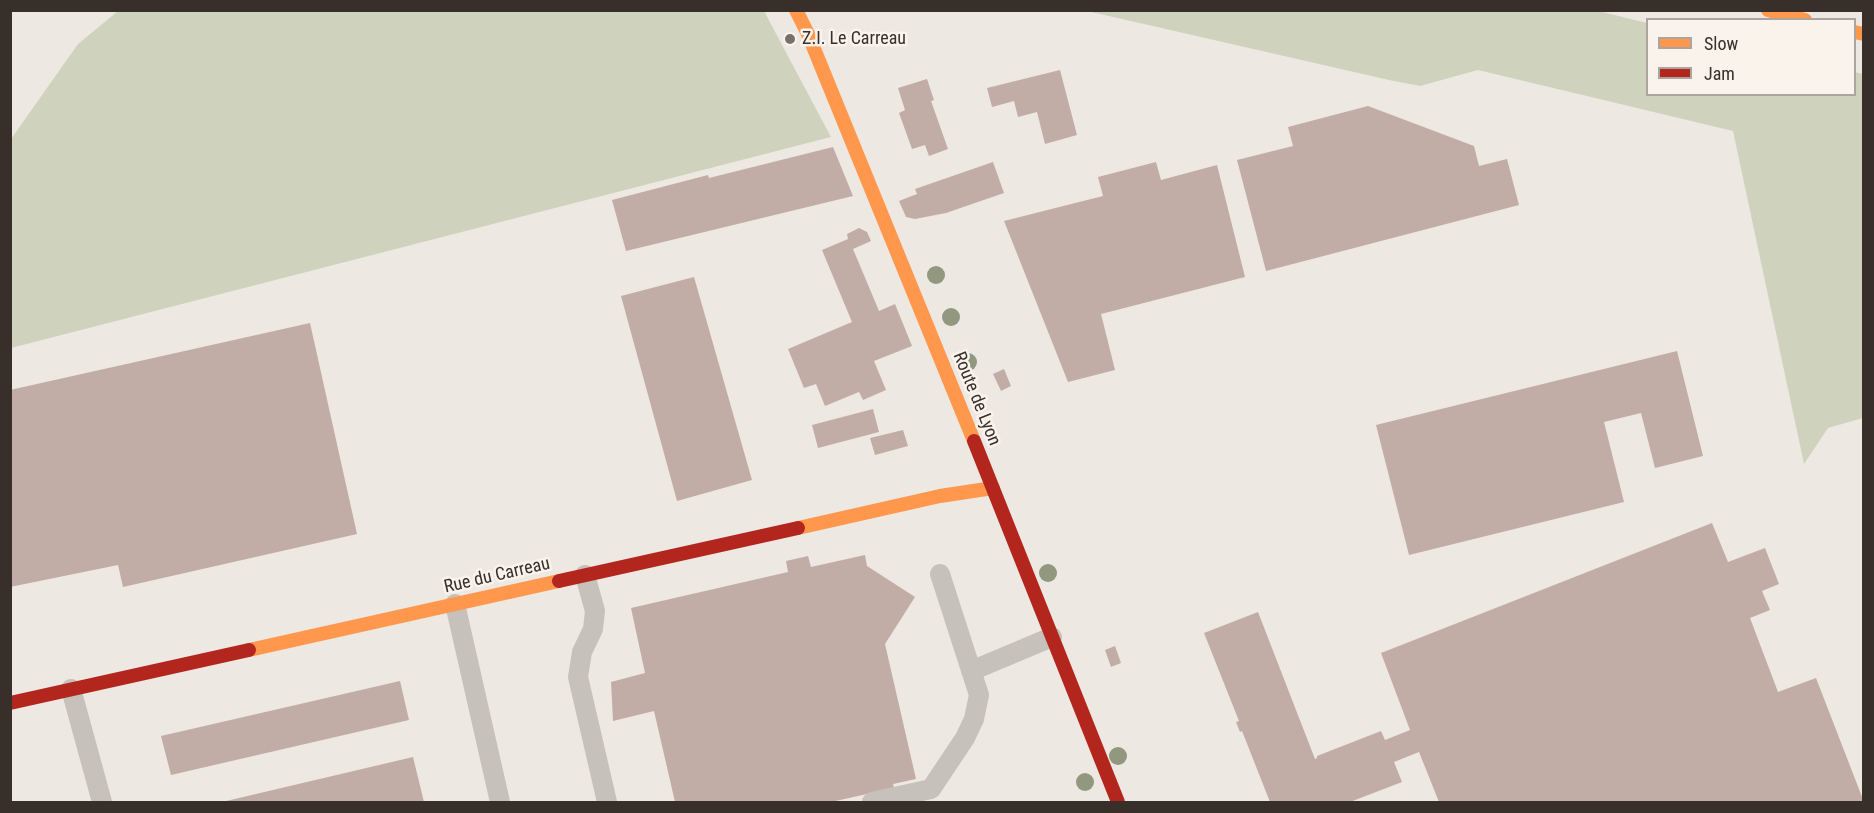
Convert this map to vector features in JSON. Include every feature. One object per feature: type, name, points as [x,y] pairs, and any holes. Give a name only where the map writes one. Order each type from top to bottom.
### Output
[{"type":"main road","name":"Route de Lyon","points":[[796,10],[812,43],[993,488],[1118,802]]},
{"type":"main road","points":[[1768,10],[1798,18]]},
{"type":"main road","name":"Rue du Carreau","points":[[10,703],[940,496],[993,488]]},
{"type":"lane","points":[[872,802],[931,789],[960,746],[974,719],[979,695],[940,574]]},
{"type":"lane","points":[[585,575],[595,611],[593,629],[582,652],[578,677],[608,802]]},
{"type":"lane","points":[[455,604],[500,802]]},
{"type":"lane","points":[[971,671],[1052,637]]},
{"type":"lane","points":[[71,689],[102,802]]},
{"type":"green space","points":[[118,11],[764,11],[831,137],[11,348],[11,139],[78,44]]},
{"type":"green space","points":[[1087,11],[1598,11],[1646,23],[1646,96],[1856,96],[1856,72],[1863,74],[1863,418],[1828,428],[1804,464],[1733,131],[1478,70],[1420,86]]},
{"type":"building","points":[[1060,70],[1077,135],[1045,144],[1037,112],[1018,117],[1014,101],[992,107],[987,88]]},
{"type":"building","points":[[927,79],[934,100],[931,101],[948,149],[929,156],[925,145],[912,149],[899,113],[905,110],[898,88]]},
{"type":"building","points":[[1368,106],[1474,146],[1479,166],[1507,159],[1519,205],[1266,271],[1237,160],[1293,146],[1288,127]]},
{"type":"building","points":[[833,147],[853,196],[626,251],[612,200],[708,175],[709,178]]},
{"type":"building","points":[[993,162],[1004,193],[946,213],[915,219],[906,217],[899,201],[917,194],[915,189]]},
{"type":"building","points":[[1156,162],[1161,180],[1217,165],[1245,277],[1101,314],[1115,370],[1068,382],[1004,221],[1103,196],[1098,177]]},
{"type":"building","points":[[859,228],[867,232],[871,241],[853,249],[879,311],[895,304],[912,346],[874,361],[886,390],[863,400],[859,392],[825,406],[816,384],[804,388],[788,349],[852,322],[822,250],[848,239],[847,234]]},
{"type":"building","points":[[694,277],[752,480],[677,501],[621,296]]},
{"type":"building","points":[[310,323],[357,534],[123,587],[118,565],[10,587],[10,390]]},
{"type":"building","points":[[1677,351],[1703,456],[1655,468],[1641,413],[1604,422],[1624,502],[1409,555],[1376,425]]},
{"type":"building","points":[[1004,369],[1011,386],[1001,391],[993,374]]},
{"type":"building","points":[[873,409],[879,432],[818,448],[812,425]]},
{"type":"building","points":[[903,430],[908,446],[875,455],[870,438]]},
{"type":"building","points":[[1712,523],[1728,562],[1765,548],[1779,584],[1762,591],[1770,610],[1750,618],[1778,692],[1816,678],[1864,802],[1439,802],[1419,752],[1394,762],[1402,782],[1350,802],[1270,802],[1242,731],[1240,732],[1236,722],[1239,721],[1204,633],[1258,612],[1315,759],[1317,756],[1381,731],[1385,740],[1410,730],[1381,653]]},
{"type":"building","points":[[865,555],[867,566],[915,597],[885,644],[916,779],[893,784],[894,788],[831,802],[675,802],[654,711],[613,721],[611,682],[645,673],[631,608],[788,572],[786,561],[808,556],[811,567]]},
{"type":"building","points":[[1115,646],[1121,663],[1111,667],[1105,650]]},
{"type":"building","points":[[400,681],[409,720],[171,775],[161,736]]},
{"type":"building","points":[[413,757],[424,802],[222,802]]},
{"type":"traffic: slow","points":[[796,10],[808,34],[974,441]]},
{"type":"traffic: slow","points":[[1768,10],[1798,18]]},
{"type":"traffic: slow","points":[[1856,32],[1864,34]]},
{"type":"traffic: slow","points":[[798,528],[940,496],[993,488]]},
{"type":"traffic: slow","points":[[249,650],[559,581]]},
{"type":"traffic: jam","points":[[974,441],[1118,802]]},
{"type":"traffic: jam","points":[[559,581],[798,528]]},
{"type":"traffic: jam","points":[[10,703],[249,650]]},
{"type":"place","name":"Z.I. Le Carreau","points":[[790,39]]}]
